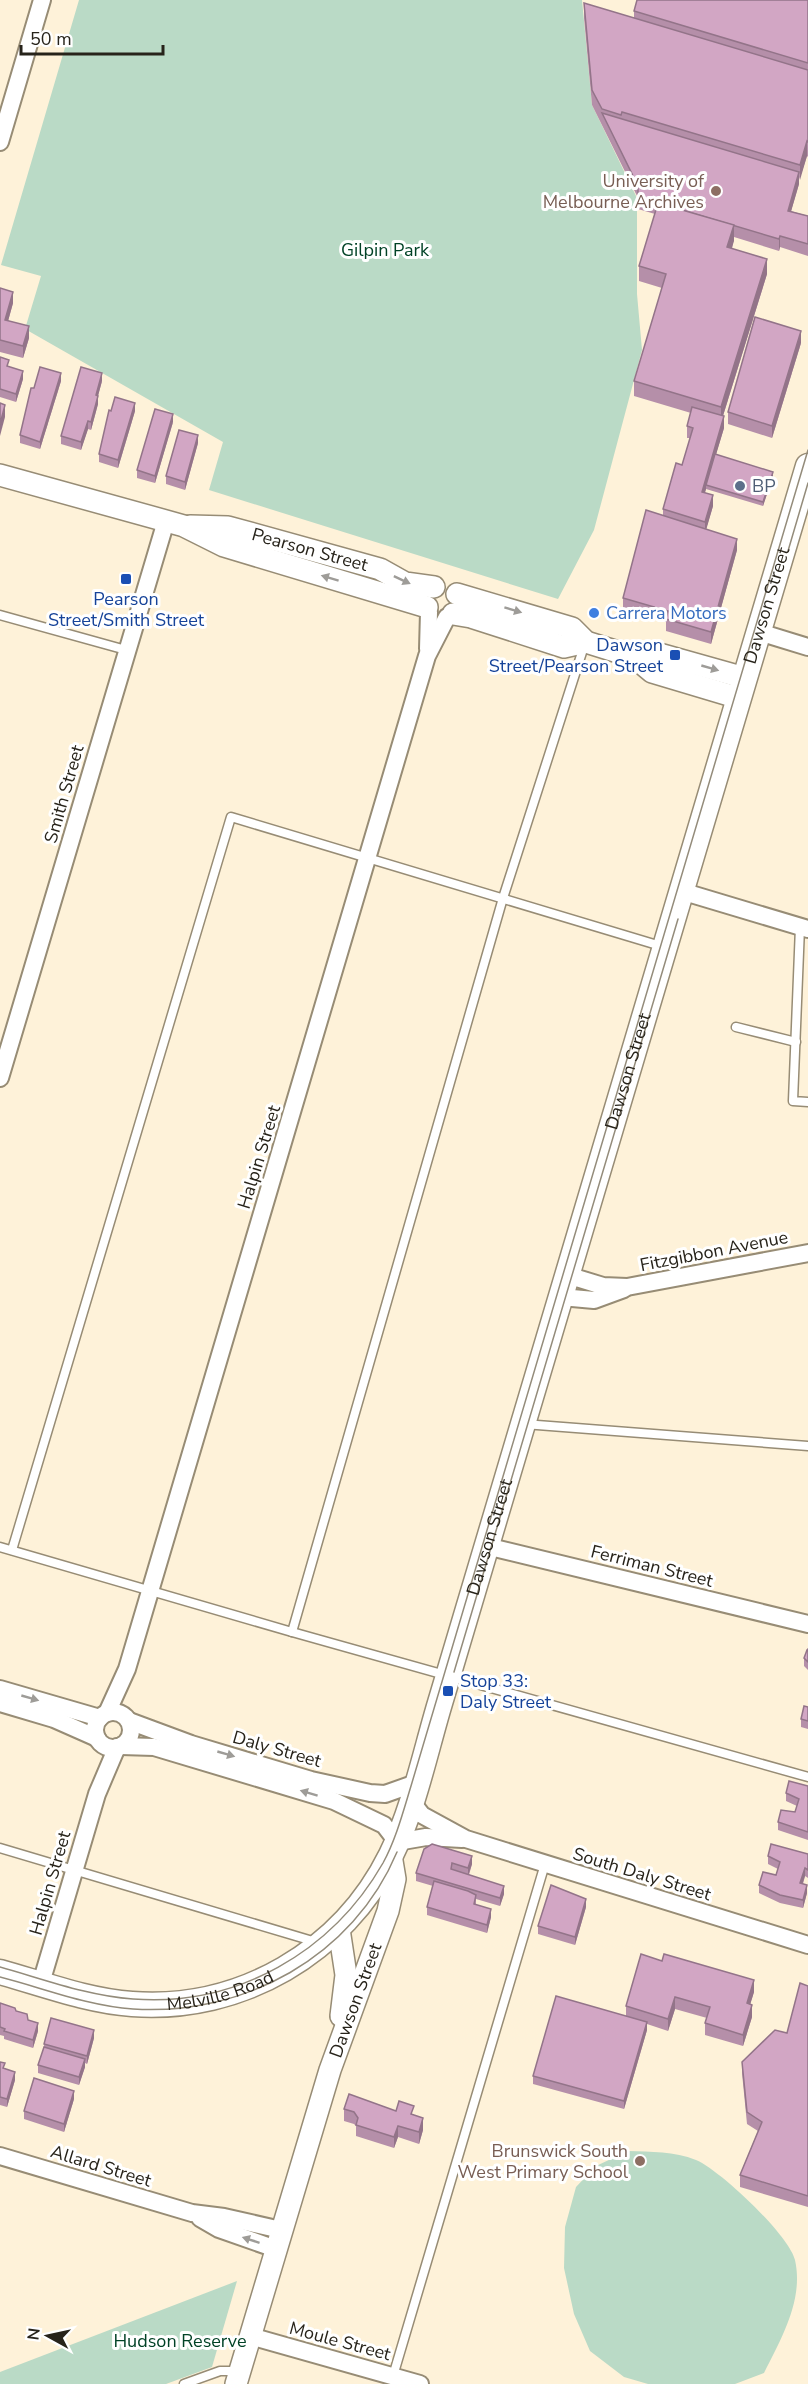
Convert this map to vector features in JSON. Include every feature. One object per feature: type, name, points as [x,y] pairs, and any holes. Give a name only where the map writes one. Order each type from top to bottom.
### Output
[{"type":"main road","name":"Dawson Street","points":[[394,1849],[434,1725],[808,466]]},
{"type":"main road","name":"Melville Road","points":[[0,1972],[132,2004],[212,2000],[260,1982],[331,1937],[360,1906],[394,1849]]},
{"type":"street","points":[[0,142],[42,0]]},
{"type":"street","name":"Pearson Street","points":[[0,475],[175,523],[224,546],[471,617],[564,647],[586,642],[634,657],[656,653],[742,688]]},
{"type":"street","name":"Pearson Street","points":[[175,523],[228,527],[380,569],[405,583],[434,587],[427,596],[442,609]]},
{"type":"street","name":"Smith Street","points":[[0,1078],[126,650],[175,523]]},
{"type":"street","name":"Halpin Street","points":[[103,1715],[127,1669],[442,609]]},
{"type":"street","points":[[759,632],[808,647]]},
{"type":"street","points":[[681,891],[804,928]]},
{"type":"street","name":"Fitzgibbon Avenue","points":[[564,1286],[627,1287],[808,1253]]},
{"type":"street","name":"Ferriman Street","points":[[486,1546],[808,1624]]},
{"type":"street","name":"Halpin Street","points":[[127,1669],[128,1720]]},
{"type":"street","points":[[0,1689],[103,1715],[118,1712],[128,1720],[131,1732],[109,1743],[96,1727],[103,1715]]},
{"type":"street","name":"Daly Street","points":[[0,1703],[54,1719],[109,1743],[154,1747],[334,1801],[384,1826],[394,1849]]},
{"type":"street","name":"Daly Street","points":[[128,1720],[202,1748],[370,1793],[413,1792]]},
{"type":"street","name":"Halpin Street","points":[[41,1983],[97,1794],[109,1743]]},
{"type":"street","name":"South Daly Street","points":[[413,1792],[422,1815],[465,1839],[808,1945]]},
{"type":"street","name":"South Daly Street","points":[[394,1849],[426,1838],[465,1839]]},
{"type":"street","name":"Dawson Street","points":[[238,2378],[330,2070],[388,1911],[395,1879],[394,1849]]},
{"type":"street","name":"Dawson Street","points":[[330,2070],[346,1975],[331,1937]]},
{"type":"street","name":"Allard Street","points":[[0,2156],[192,2213],[224,2217],[279,2239]]},
{"type":"street","name":"Moule Street","points":[[250,2336],[420,2384]]},
{"type":"lane","points":[[0,615],[126,650]]},
{"type":"lane","points":[[292,1632],[503,898],[586,642]]},
{"type":"lane","points":[[12,1550],[231,817],[664,947]]},
{"type":"lane","points":[[804,928],[793,1101],[808,1102]]},
{"type":"lane","points":[[736,1027],[796,1042]]},
{"type":"lane","points":[[523,1424],[808,1446]]},
{"type":"lane","points":[[0,1546],[292,1632],[808,1777]]},
{"type":"lane","points":[[0,1848],[74,1870],[331,1937]]},
{"type":"lane","points":[[393,2376],[545,1864]]},
{"type":"lane","points":[[184,2384],[220,2371],[238,2378]]},
{"type":"green space","name":"Gilpin Park","points":[[79,0],[582,0],[592,105],[637,198],[637,294],[642,350],[594,530],[558,599],[209,490],[223,442],[25,329],[41,276],[1,265]]},
{"type":"green space","points":[[628,2151],[679,2155],[707,2166],[752,2204],[790,2249],[795,2260],[797,2275],[794,2304],[784,2333],[764,2373],[735,2384],[648,2384],[624,2377],[590,2351],[574,2314],[564,2268],[565,2227],[576,2187],[596,2166]]},
{"type":"green space","name":"Hudson Reserve","points":[[237,2281],[212,2367],[166,2384],[0,2384],[0,2372]]},
{"type":"building","points":[[637,0],[808,0],[808,63],[634,11]]},
{"type":"building","points":[[584,3],[808,70],[808,142],[800,165],[622,112],[621,115],[602,109],[592,90]]},
{"type":"building","name":"University of Melbourne Archives","points":[[602,113],[799,172],[788,211],[808,216],[808,244],[780,236],[779,239],[638,197],[638,186]]},
{"type":"building","points":[[658,203],[734,225],[727,247],[767,259],[721,407],[634,381],[666,274],[639,266]]},
{"type":"building","points":[[0,288],[13,292],[5,320],[29,326],[23,346],[0,340]]},
{"type":"building","points":[[755,317],[801,331],[772,426],[728,412]]},
{"type":"building","points":[[0,357],[9,360],[7,366],[23,371],[16,394],[0,389]]},
{"type":"building","points":[[40,367],[61,373],[40,442],[20,435],[31,388],[34,388]]},
{"type":"building","points":[[81,367],[102,373],[91,422],[88,421],[81,442],[61,436]]},
{"type":"building","points":[[115,397],[135,403],[118,460],[99,454],[109,410],[111,411]]},
{"type":"building","points":[[0,403],[5,405],[0,424]]},
{"type":"building","points":[[692,407],[724,416],[702,492],[713,495],[705,522],[663,509],[676,463],[682,465],[693,428],[687,426]]},
{"type":"building","points":[[155,409],[173,414],[155,476],[137,470]]},
{"type":"building","points":[[179,430],[198,435],[185,482],[166,476]]},
{"type":"building","points":[[715,454],[773,472],[763,502],[706,485]]},
{"type":"building","points":[[646,510],[737,539],[711,632],[666,619],[668,611],[623,598]]},
{"type":"building","points":[[808,1649],[808,1662],[804,1658]]},
{"type":"building","points":[[804,1706],[808,1707],[808,1721],[801,1719]]},
{"type":"building","points":[[789,1781],[808,1786],[808,1832],[778,1822],[781,1810],[795,1812],[799,1799],[786,1793]]},
{"type":"building","points":[[432,1844],[472,1856],[468,1868],[452,1863],[451,1869],[504,1886],[500,1898],[416,1873],[424,1849]]},
{"type":"building","points":[[771,1844],[808,1854],[808,1870],[805,1868],[800,1883],[807,1885],[803,1900],[780,1895],[759,1885],[763,1872],[776,1875],[780,1862],[768,1856]]},
{"type":"building","points":[[434,1881],[476,1895],[474,1904],[491,1909],[487,1925],[427,1907]]},
{"type":"building","points":[[551,1885],[586,1899],[575,1937],[538,1926]]},
{"type":"building","points":[[641,1954],[662,1961],[664,1954],[754,1980],[747,2003],[752,2005],[743,2035],[705,2023],[710,2007],[675,1997],[668,2019],[626,2006]]},
{"type":"building","points":[[800,1983],[808,1986],[808,2196],[740,2175],[762,2122],[747,2112],[742,2062],[775,2030],[787,2033]]},
{"type":"building","points":[[556,1996],[647,2022],[624,2101],[533,2076]]},
{"type":"building","points":[[0,2003],[27,2014],[28,2020],[38,2023],[33,2040],[4,2031],[5,2029],[0,2027]]},
{"type":"building","points":[[51,2018],[94,2030],[87,2056],[44,2044]]},
{"type":"building","points":[[44,2047],[85,2059],[79,2077],[38,2065]]},
{"type":"building","points":[[0,2062],[5,2063],[3,2068],[15,2072],[7,2099],[0,2097]]},
{"type":"building","points":[[34,2078],[74,2091],[64,2124],[24,2111]]},
{"type":"building","points":[[349,2094],[396,2111],[399,2101],[414,2106],[411,2114],[423,2118],[419,2132],[398,2126],[394,2137],[356,2125],[358,2118],[354,2112],[344,2109]]},
{"type":"tram line","points":[[0,1967],[66,1986],[116,1997],[172,1999],[209,1994],[244,1983],[278,1967],[309,1947],[337,1923],[362,1895],[388,1854],[411,1786],[808,450]]},
{"type":"tram line","points":[[788,551],[808,483]]},
{"type":"tram line","points":[[454,1672],[678,919]]},
{"type":"tram line","points":[[0,1977],[82,2000],[133,2009],[174,2009],[215,2002],[254,1990],[290,1972],[323,1950],[353,1922],[378,1889],[397,1852]]},
{"type":"place","name":"University of Melbourne Archives","points":[[716,191]]},
{"type":"place","name":"BP","points":[[740,486]]},
{"type":"place","name":"Pearson Street/Smith Street","points":[[126,579]]},
{"type":"place","name":"Carrera Motors","points":[[594,613]]},
{"type":"place","name":"Dawson Street/Pearson Street","points":[[675,655]]},
{"type":"place","name":"Stop 33: Daly Street","points":[[448,1691]]},
{"type":"place","name":"Brunswick South West Primary School","points":[[640,2161]]}]
